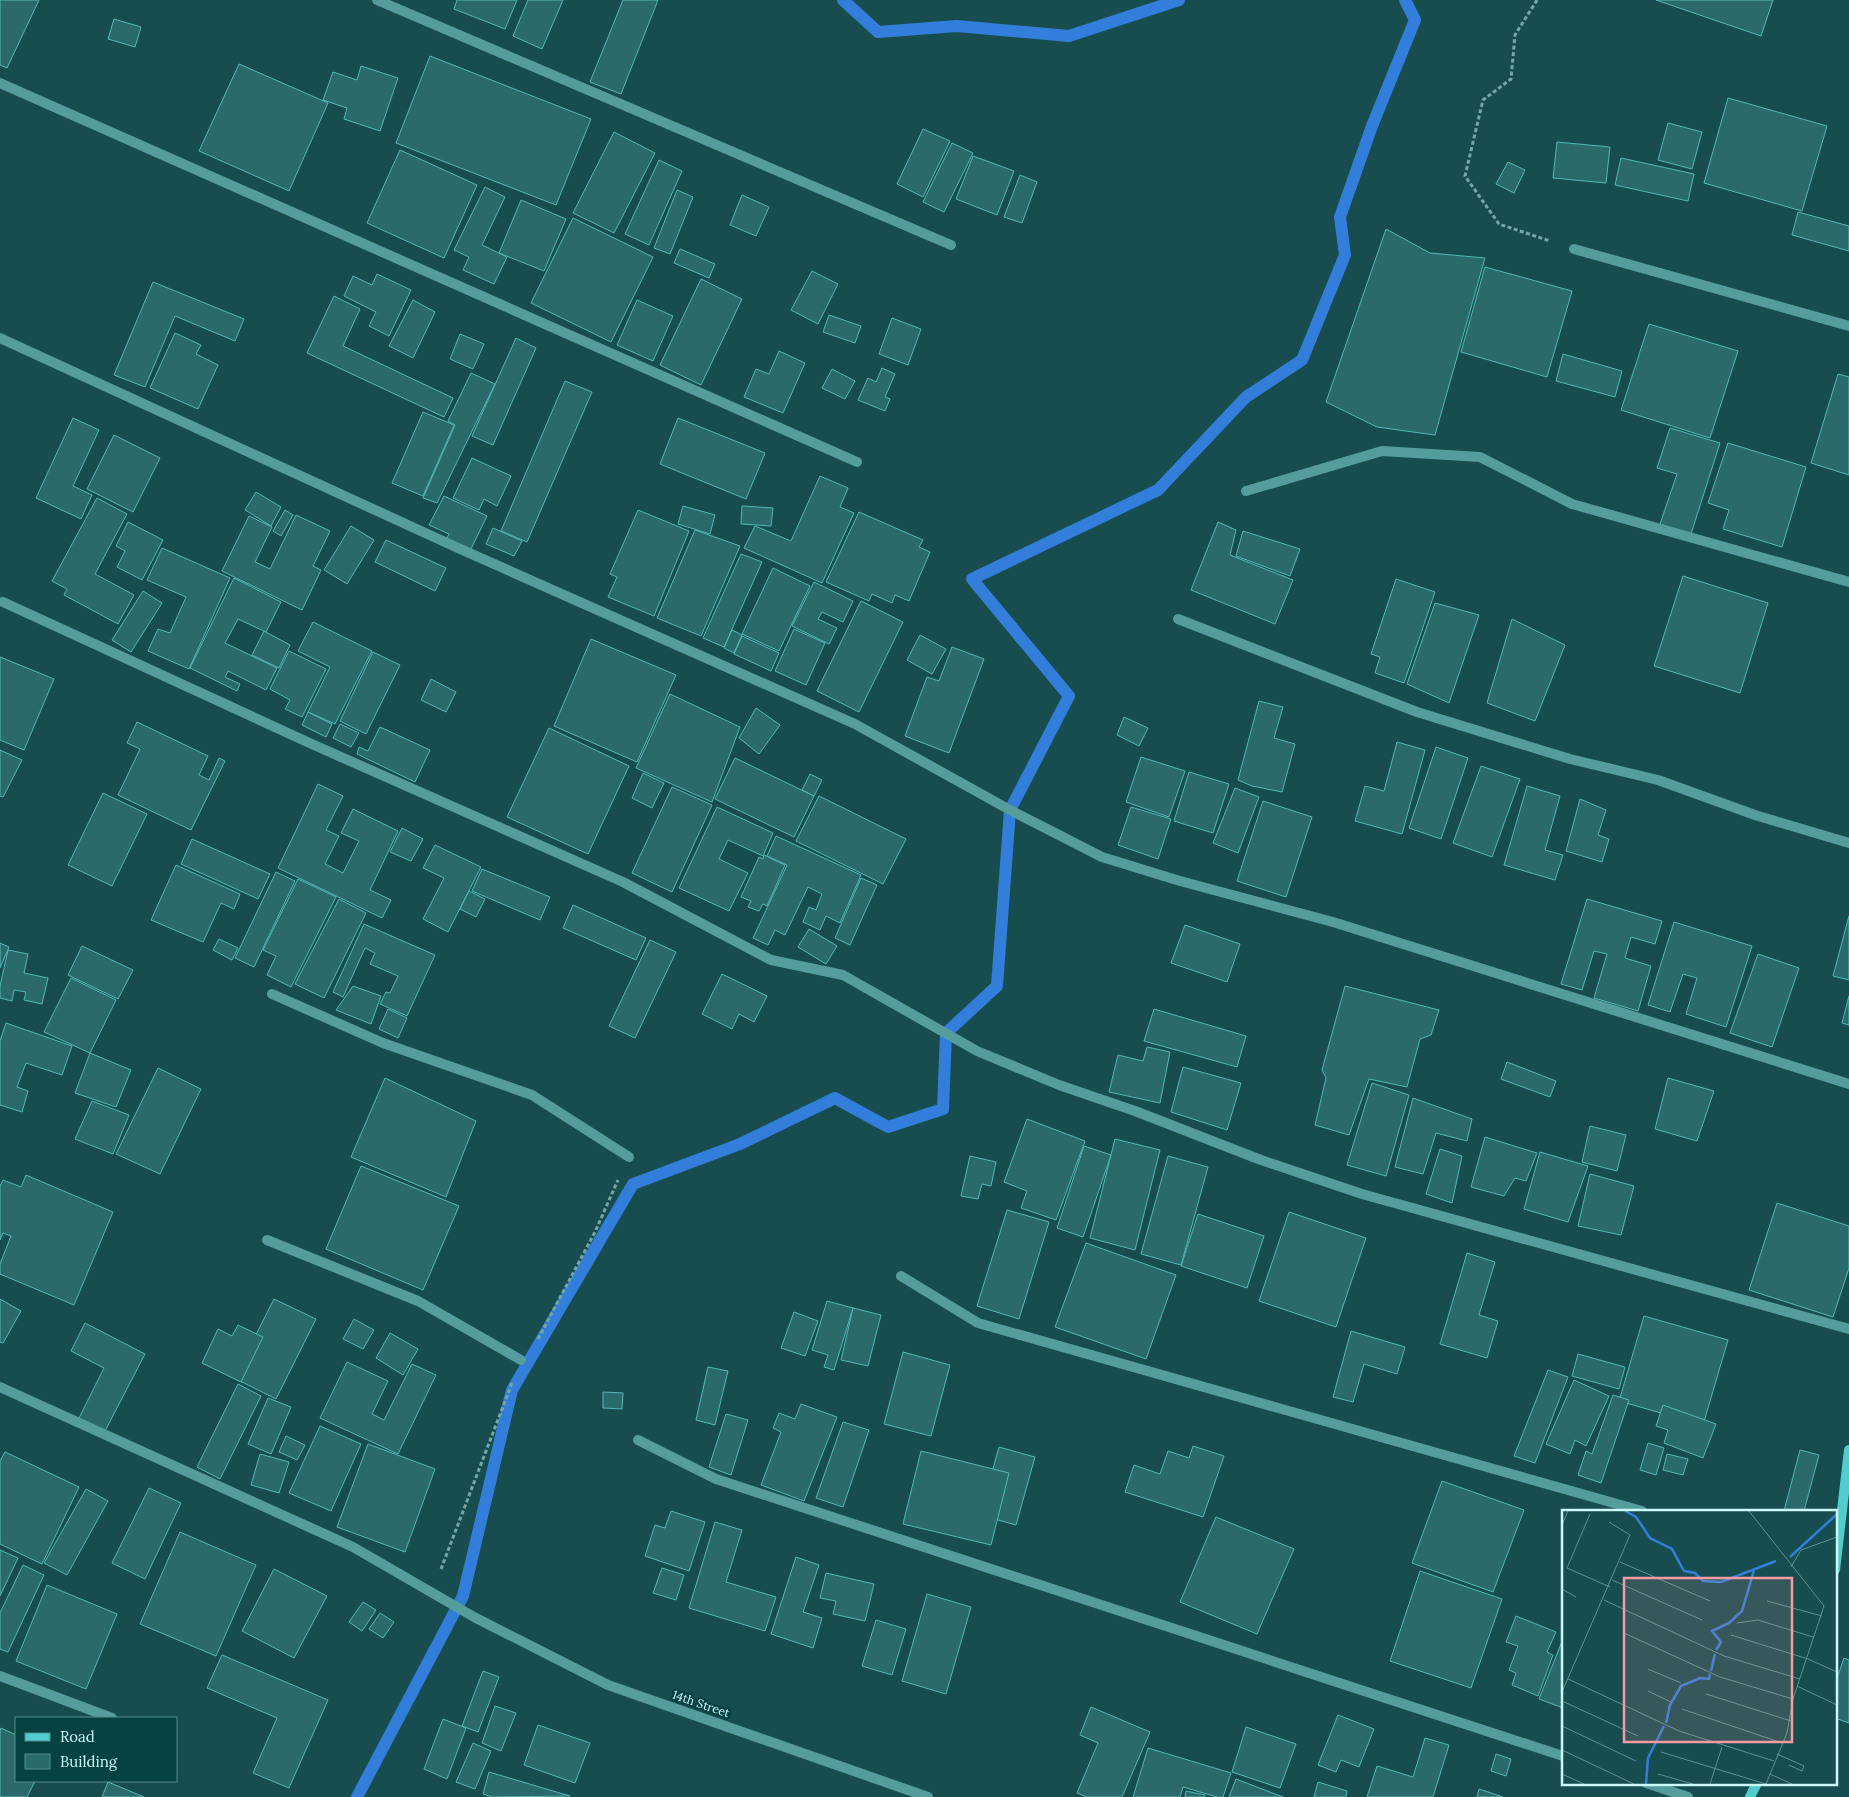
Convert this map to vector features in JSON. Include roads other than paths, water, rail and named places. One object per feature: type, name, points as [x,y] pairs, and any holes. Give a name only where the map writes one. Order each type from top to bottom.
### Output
[{"type":"street","points":[[377,0],[951,246]]},
{"type":"street","points":[[0,83],[857,462]]},
{"type":"street","points":[[1574,250],[1849,326]]},
{"type":"street","points":[[0,338],[458,548],[855,724],[1010,810],[1102,857],[1180,881],[1333,922],[1849,1084]]},
{"type":"street","points":[[1246,491],[1382,451],[1480,457],[1572,504],[1849,582]]},
{"type":"street","points":[[3,602],[314,745],[623,882],[771,960],[843,975],[977,1051],[1059,1085],[1135,1111],[1261,1160],[1362,1194],[1849,1329]]},
{"type":"street","points":[[1178,619],[1417,712],[1570,759],[1658,780],[1755,815],[1849,843]]},
{"type":"street","points":[[272,994],[383,1043],[532,1095],[629,1157]]},
{"type":"street","points":[[266,1240],[418,1301],[521,1360]]},
{"type":"street","points":[[900,1276],[978,1323],[1638,1510]]},
{"type":"street","name":"14th Street","points":[[0,1387],[353,1547],[474,1617],[608,1685],[928,1797]]},
{"type":"street","points":[[638,1440],[716,1479],[1562,1756]]},
{"type":"street","points":[[1836,1567],[1849,1450]]},
{"type":"street","points":[[0,1676],[109,1717]]},
{"type":"street","points":[[1649,1784],[1688,1797]]},
{"type":"street","points":[[1750,1797],[1756,1784]]},
{"type":"waterway","points":[[843,0],[878,32],[957,26],[1069,36],[1179,0]]},
{"type":"waterway","points":[[357,1797],[463,1596],[512,1390],[633,1184],[740,1144],[835,1098],[888,1127],[943,1109],[946,1033],[997,986],[1010,810],[1069,696],[972,579],[1158,490],[1246,397],[1302,360],[1345,255],[1340,217],[1372,126],[1415,20],[1405,0]]}]
